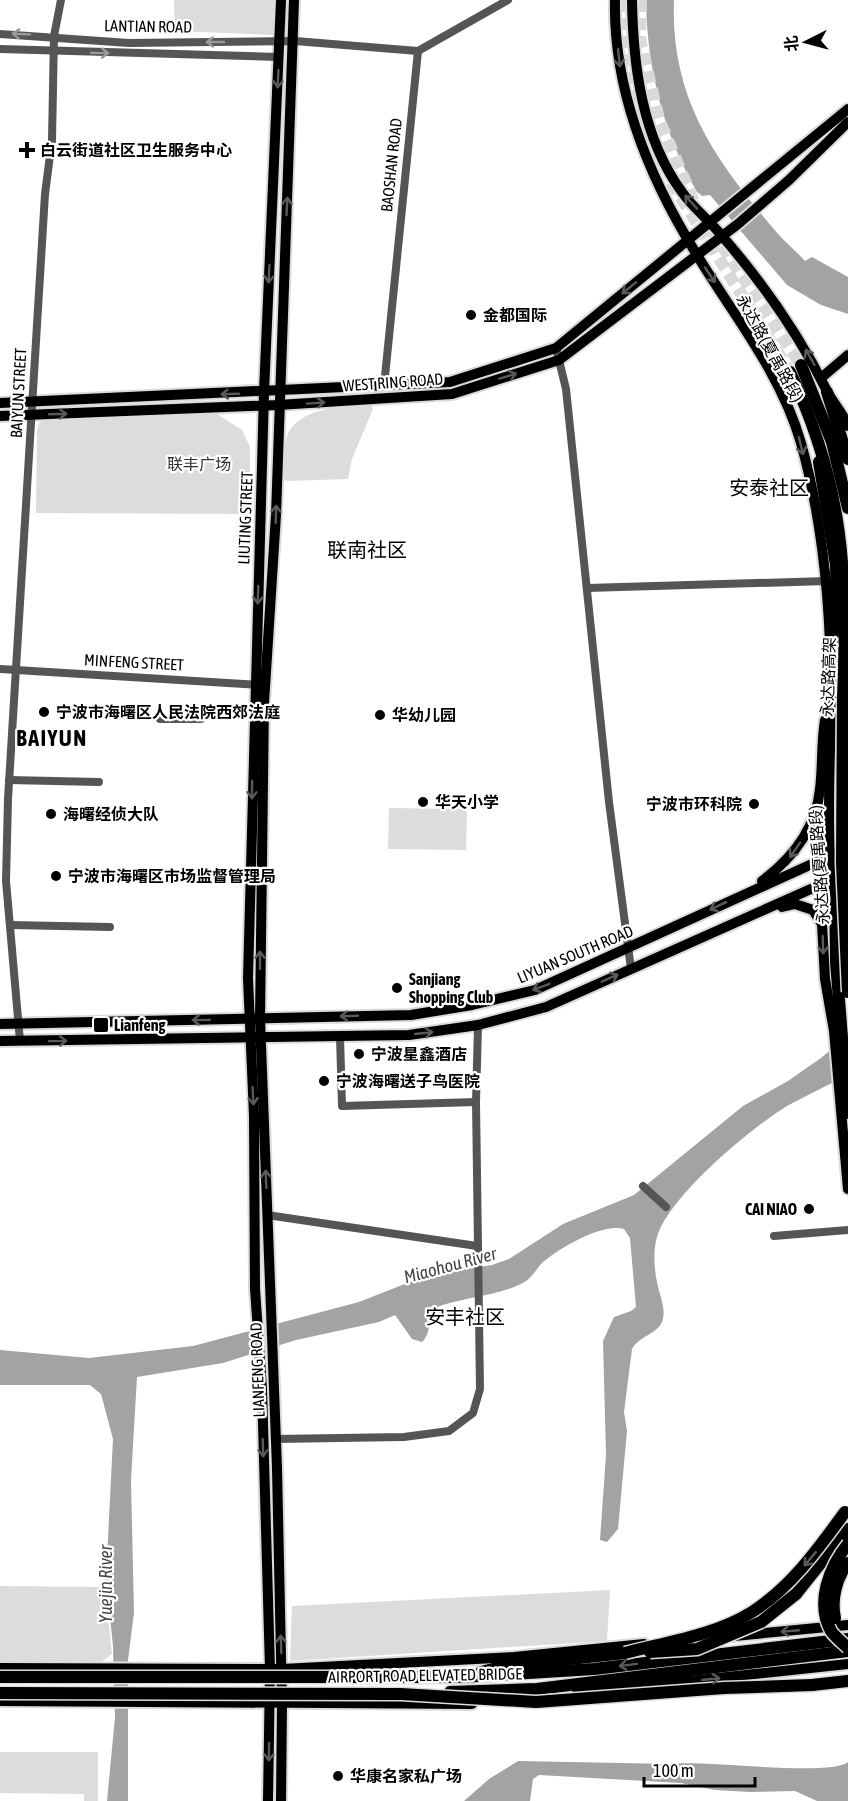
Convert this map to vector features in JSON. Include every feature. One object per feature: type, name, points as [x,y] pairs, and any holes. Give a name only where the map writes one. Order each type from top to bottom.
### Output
[{"type":"highway","points":[[801,364],[832,442],[848,508]]},
{"type":"highway","name":"永达路高架","points":[[790,372],[815,428],[833,496],[846,568],[847,643],[843,698],[842,863],[848,993]]},
{"type":"highway","points":[[827,392],[848,459]]},
{"type":"highway","points":[[815,428],[821,487],[836,565],[837,612],[830,650]]},
{"type":"highway","points":[[835,879],[836,962],[848,1113]]},
{"type":"highway","points":[[625,1653],[710,1631],[751,1613],[783,1588],[811,1559],[848,1506]]},
{"type":"highway","points":[[462,1677],[505,1666],[625,1653],[697,1649],[761,1622],[796,1594],[848,1529]]},
{"type":"highway","points":[[848,1544],[835,1561],[828,1579],[825,1598],[832,1631],[848,1649]]},
{"type":"highway","points":[[848,1563],[839,1574],[833,1609],[839,1635],[848,1649]]},
{"type":"highway","name":"AIRPORT ROAD ELEVATED BRIDGE","points":[[0,1677],[462,1677],[594,1669],[848,1639]]},
{"type":"highway","name":"AIRPORT ROAD ELEVATED BRIDGE","points":[[0,1693],[401,1694],[537,1689],[848,1649]]},
{"type":"highway","points":[[401,1694],[536,1702],[577,1701],[848,1681]]},
{"type":"main road","name":"LIUTING STREET","points":[[255,1037],[264,392],[281,0]]},
{"type":"main road","name":"LIUTING STREET","points":[[260,685],[276,514],[278,391],[295,41],[294,0]]},
{"type":"main road","name":"永达路(夏禹路段)","points":[[615,0],[620,68],[632,118],[660,191],[697,256],[736,315],[777,384],[801,444],[827,581],[831,693],[830,855],[835,879],[848,1064]]},
{"type":"main road","name":"永达路(夏禹路段)","points":[[632,0],[633,40],[640,90],[651,132],[682,192],[722,235],[808,352],[827,392],[848,426]]},
{"type":"main road","name":"WEST RING ROAD","points":[[0,403],[450,382],[556,348],[848,109]]},
{"type":"main road","name":"WEST RING ROAD","points":[[0,416],[278,405],[452,394],[559,360],[738,224],[789,180],[848,122]]},
{"type":"main road","points":[[821,378],[848,355]]},
{"type":"main road","points":[[744,894],[785,864],[809,830],[820,791],[822,739],[831,693]]},
{"type":"main road","name":"LIYUAN SOUTH ROAD","points":[[0,1024],[411,1015],[472,1005],[535,990],[848,848]]},
{"type":"main road","points":[[0,1041],[409,1035],[478,1025],[546,1007],[848,872]]},
{"type":"main road","points":[[753,914],[795,904],[813,910],[822,924],[825,979],[834,1031],[848,1189]]},
{"type":"main road","name":"LIANFENG ROAD","points":[[255,1037],[269,1280],[267,1387],[270,1702],[268,1801]]},
{"type":"main road","name":"LIANFENG ROAD","points":[[255,1037],[255,1289],[275,1439],[282,1669],[281,1801]]},
{"type":"main road","points":[[0,1668],[282,1669],[514,1656],[848,1625]]},
{"type":"main road","points":[[0,1701],[482,1704],[848,1664]]},
{"type":"street","name":"BAIYUN STREET","points":[[20,1041],[6,881],[9,780],[45,194],[52,140],[54,36],[61,0]]},
{"type":"street","points":[[418,51],[508,0]]},
{"type":"street","name":"LANTIAN ROAD","points":[[0,34],[129,43],[295,41],[418,51]]},
{"type":"street","name":"LANTIAN ROAD","points":[[0,49],[279,57]]},
{"type":"street","name":"BAOSHAN ROAD","points":[[384,386],[418,51]]},
{"type":"street","points":[[556,348],[566,389],[631,969]]},
{"type":"street","points":[[587,588],[827,581]]},
{"type":"street","name":"MINFENG STREET","points":[[0,669],[260,685]]},
{"type":"street","points":[[160,719],[201,719]]},
{"type":"street","points":[[9,780],[99,782]]},
{"type":"street","points":[[10,925],[110,927]]},
{"type":"street","points":[[275,1439],[404,1437],[449,1431],[473,1413],[480,1389],[476,1102],[478,1025]]},
{"type":"street","points":[[340,1036],[342,1106],[476,1102]]},
{"type":"street","points":[[643,1186],[666,1208]]},
{"type":"street","points":[[267,1215],[477,1244]]},
{"type":"street","points":[[774,1236],[848,1230]]},
{"type":"green space","points":[[174,0],[274,0],[273,35],[175,31]]},
{"type":"green space","points":[[371,405],[373,409],[352,459],[348,479],[287,481],[283,478],[286,440],[291,429],[299,420],[321,410]]},
{"type":"green space","name":"联丰广场","points":[[214,412],[242,430],[250,447],[250,514],[36,513],[37,430],[40,422],[47,419]]},
{"type":"green space","points":[[389,808],[467,809],[466,850],[388,849]]},
{"type":"green space","points":[[0,1586],[105,1587],[112,1654],[100,1663],[0,1664]]},
{"type":"green space","points":[[610,1590],[607,1641],[290,1661],[292,1606]]},
{"type":"green space","points":[[0,1752],[98,1752],[98,1801],[84,1801],[84,1794],[0,1793]]},
{"type":"shaded area","points":[[646,0],[674,0],[675,36],[680,69],[689,99],[717,155],[779,235],[805,261],[812,257],[848,277],[848,314],[821,305],[787,285],[710,195],[702,196],[697,192],[675,146],[659,99],[650,51]]},
{"type":"shaded area","points":[[848,1035],[848,1075],[787,1106],[733,1146],[677,1202],[657,1237],[654,1259],[663,1317],[660,1326],[632,1349],[624,1412],[627,1431],[618,1529],[607,1542],[600,1540],[606,1455],[603,1341],[614,1317],[636,1307],[630,1238],[624,1229],[604,1230],[580,1239],[549,1258],[528,1279],[516,1286],[437,1307],[422,1342],[412,1339],[395,1315],[379,1322],[296,1340],[223,1363],[137,1377],[131,1480],[134,1613],[128,1660],[128,1801],[107,1801],[115,1717],[113,1646],[106,1578],[113,1439],[101,1394],[90,1385],[0,1385],[0,1350],[89,1358],[193,1346],[359,1302],[425,1276],[492,1265],[509,1259],[563,1224],[634,1195],[743,1106],[788,1081],[821,1058]]},
{"type":"shaded area","points":[[518,1761],[689,1763],[793,1768],[837,1766],[848,1762],[848,1801],[817,1801],[795,1791],[715,1790],[681,1783],[539,1775],[533,1779],[530,1801],[464,1801],[489,1779]]},
{"type":"tunnel","points":[[626,0],[633,80],[646,126]]},
{"type":"tunnel","points":[[641,0],[640,39],[659,119],[697,209]]},
{"type":"tunnel","points":[[671,182],[790,372]]},
{"type":"tunnel","points":[[712,231],[801,365]]},
{"type":"place","name":"白云街道社区卫生服务中心","points":[[27,150]]},
{"type":"place","name":"金都国际","points":[[471,315]]},
{"type":"place","name":"宁波市海曙区人民法院西郊法庭","points":[[44,712]]},
{"type":"place","name":"华幼儿园","points":[[380,715]]},
{"type":"place","name":"华天小学","points":[[423,802]]},
{"type":"place","name":"宁波市环科院","points":[[754,804]]},
{"type":"place","name":"海曙经侦大队","points":[[51,814]]},
{"type":"place","name":"宁波市海曙区市场监督管理局","points":[[56,876]]},
{"type":"place","name":"Sanjiang Shopping Club","points":[[397,988]]},
{"type":"place","name":"Lianfeng","points":[[101,1025]]},
{"type":"place","name":"宁波星鑫酒店","points":[[359,1054]]},
{"type":"place","name":"宁波海曙送子鸟医院","points":[[324,1081]]},
{"type":"place","name":"CAI NIAO","points":[[809,1209]]},
{"type":"place","name":"华康名家私广场","points":[[338,1776]]},
{"type":"district","name":"安泰社区","points":[[769,487]]},
{"type":"district","name":"联南社区","points":[[367,549]]},
{"type":"district","name":"BAIYUN","points":[[52,738]]},
{"type":"district","name":"安丰社区","points":[[465,1316]]},
{"type":"water label","name":"Miaohou River","points":[[450,1265]]},
{"type":"water label","name":"Yuejin River","points":[[105,1584]]}]
